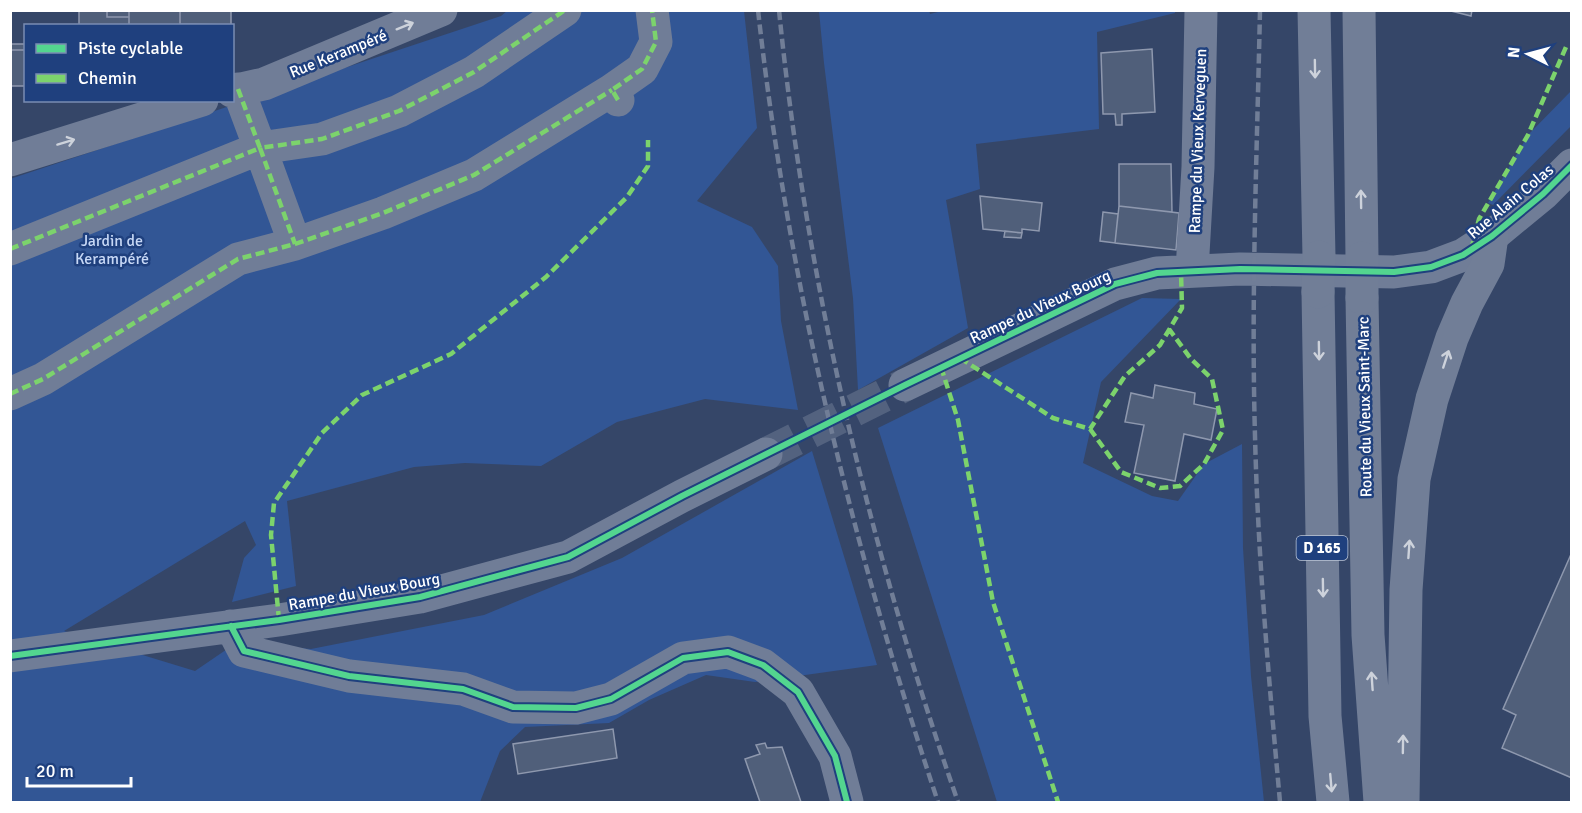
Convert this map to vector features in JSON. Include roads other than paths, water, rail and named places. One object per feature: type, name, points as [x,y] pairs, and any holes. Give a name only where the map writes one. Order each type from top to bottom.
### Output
[{"type":"highway","name":"D 165","points":[[1314,10],[1325,716],[1333,802]]},
{"type":"highway","name":"Route du Vieux Saint-Marc","points":[[1359,10],[1368,636],[1380,802]]},
{"type":"highway","points":[[1403,802],[1406,590],[1414,479],[1432,399],[1452,338],[1467,303],[1488,264],[1492,236]]},
{"type":"street","name":"Rue Kerampéré","points":[[235,90],[264,84],[441,10]]},
{"type":"street","points":[[10,249],[260,148],[322,139],[399,111],[474,72],[565,10]]},
{"type":"street","points":[[10,394],[44,379],[238,259],[295,244],[383,213],[474,176],[615,95],[642,69],[656,42],[652,10]]},
{"type":"street","name":"Rampe du Vieux Kerveguen","points":[[1192,271],[1198,167],[1201,10]]},
{"type":"street","points":[[235,90],[260,148],[295,244]]},
{"type":"street","points":[[10,160],[196,102]]},
{"type":"street","name":"Rue Alain Colas","points":[[1192,271],[1240,268],[1394,272],[1431,267],[1463,255],[1492,236],[1544,194],[1572,165]]},
{"type":"street","name":"Rampe du Vieux Bourg","points":[[905,385],[1115,284],[1157,273],[1192,271]]},
{"type":"street","name":"Rampe du Vieux Bourg","points":[[10,656],[420,597],[568,557],[766,454]]},
{"type":"street","points":[[231,626],[244,651],[349,676],[463,689],[513,707],[576,708],[611,699],[683,658],[728,652],[763,665],[798,692],[835,756],[847,802]]},
{"type":"tunnel","points":[[766,454],[905,385]]},
{"type":"railway","points":[[758,10],[787,212],[805,312],[827,411],[878,608],[938,802]]},
{"type":"railway","points":[[779,10],[806,212],[845,412],[896,609],[958,802]]},
{"type":"railway","points":[[1260,10],[1254,277],[1256,482],[1261,574],[1280,802]]},
{"type":"park label","name":"Jardin de Kerampéré","points":[[112,249]]}]
